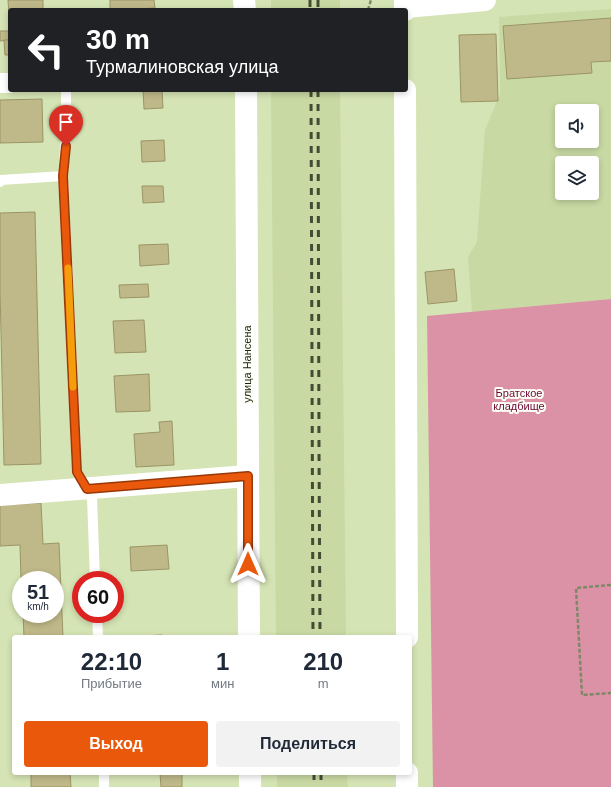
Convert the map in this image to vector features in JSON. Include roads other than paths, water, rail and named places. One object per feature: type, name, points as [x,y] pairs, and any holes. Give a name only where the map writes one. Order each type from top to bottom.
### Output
[{"type":"main road","points":[[405,6],[485,0]]},
{"type":"main road","name":"улица Нансена","points":[[246,92],[249,635]]},
{"type":"main road","points":[[405,92],[407,635]]},
{"type":"main road","points":[[0,495],[248,476]]},
{"type":"main road","points":[[250,775],[250,787]]},
{"type":"main road","points":[[407,775],[408,787]]},
{"type":"lane","points":[[66,92],[66,134],[63,176],[77,472],[92,497],[95,571]]},
{"type":"lane","points":[[0,182],[1,180],[63,176]]},
{"type":"lane","points":[[97,623],[98,635]]},
{"type":"lane","points":[[104,775],[104,787]]},
{"type":"railway","points":[[310,0],[310,8]]},
{"type":"railway","points":[[318,0],[318,8]]},
{"type":"railway","points":[[311,92],[313,635]]},
{"type":"railway","points":[[318,92],[320,635]]},
{"type":"railway","points":[[314,775],[314,787]]},
{"type":"railway","points":[[321,775],[321,787]]},
{"type":"park label","name":"Братское кладбище","points":[[519,399]]}]
